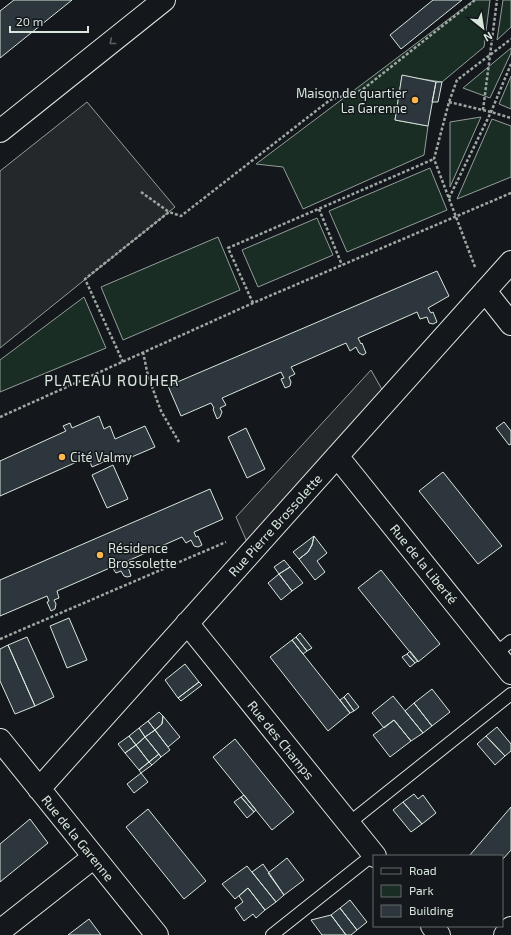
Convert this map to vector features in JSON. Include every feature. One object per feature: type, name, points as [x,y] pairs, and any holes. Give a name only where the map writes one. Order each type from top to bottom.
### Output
[{"type":"street","points":[[0,131],[164,0]]},
{"type":"street","name":"Rue Pierre Brossolette","points":[[39,789],[511,262]]},
{"type":"street","points":[[485,291],[511,324]]},
{"type":"street","name":"Rue de la Liberté","points":[[337,456],[503,648],[511,673]]},
{"type":"street","name":"Rue des Champs","points":[[187,623],[375,855]]},
{"type":"street","name":"Rue de la Garenne","points":[[0,740],[157,935]]},
{"type":"street","points":[[0,931],[94,857]]},
{"type":"street","points":[[433,927],[439,935]]},
{"type":"street","points":[[505,935],[511,928]]},
{"type":"lane","points":[[349,823],[511,694]]},
{"type":"lane","points":[[272,935],[373,857]]},
{"type":"path","points":[[141,192],[169,212],[181,216],[330,100],[362,90],[475,0]]},
{"type":"path","points":[[484,110],[497,0]]},
{"type":"path","points":[[485,291],[434,159],[449,102],[457,80],[511,39]]},
{"type":"path","points":[[449,198],[491,112],[511,64]]},
{"type":"path","points":[[449,102],[511,118]]},
{"type":"path","points":[[253,303],[228,248],[434,159]]},
{"type":"path","points":[[0,417],[253,303],[511,193]]},
{"type":"path","points":[[319,209],[342,265]]},
{"type":"path","points":[[123,362],[86,279],[169,212]]},
{"type":"path","points":[[143,352],[148,376],[161,411],[179,442]]},
{"type":"path","points":[[0,639],[233,539],[239,539],[252,551]]},
{"type":"green space","points":[[474,0],[490,0],[484,47],[442,82],[402,76],[395,120],[428,126],[424,155],[303,209],[283,167],[256,164]]},
{"type":"green space","points":[[503,0],[511,0],[511,27],[497,40]]},
{"type":"green space","points":[[511,48],[511,53],[490,98],[463,88]]},
{"type":"green space","points":[[511,76],[511,109],[499,104]]},
{"type":"green space","points":[[481,117],[450,187],[450,122]]},
{"type":"green space","points":[[492,119],[511,126],[511,177],[457,199]]},
{"type":"green space","points":[[430,168],[447,210],[347,252],[329,211]]},
{"type":"green space","points":[[317,218],[333,255],[258,287],[242,250]]},
{"type":"green space","points":[[218,237],[240,290],[123,340],[101,287]]},
{"type":"green space","points":[[84,297],[106,348],[0,392],[0,360]]},
{"type":"shaded area","points":[[87,102],[175,207],[0,348],[0,171]]},
{"type":"shaded area","points":[[371,370],[384,393],[247,542],[236,517]]},
{"type":"building","points":[[14,0],[72,0],[0,58],[0,11]]},
{"type":"building","points":[[433,0],[462,0],[401,49],[390,35]]},
{"type":"building","name":"Maison de quartier La Garenne","points":[[402,75],[436,82],[428,126],[395,120]]},
{"type":"building","points":[[436,82],[442,82],[438,102],[432,102]]},
{"type":"building","points":[[437,271],[449,296],[428,308],[431,313],[433,312],[437,322],[433,324],[429,323],[427,317],[420,319],[417,312],[358,338],[366,353],[363,355],[359,353],[356,347],[350,351],[346,343],[291,367],[295,374],[289,377],[291,382],[290,386],[285,388],[281,379],[284,378],[281,372],[222,398],[226,405],[220,408],[222,412],[220,417],[217,419],[211,403],[181,416],[168,386]]},
{"type":"building","name":"Cité Valmy","points":[[99,416],[104,429],[110,426],[115,439],[145,426],[155,447],[120,462],[117,456],[92,467],[88,457],[0,496],[0,461],[66,431],[63,426],[70,423],[72,428]]},
{"type":"building","points":[[504,422],[511,431],[511,444],[509,445],[496,428]]},
{"type":"building","points":[[246,428],[265,469],[247,478],[228,437]]},
{"type":"building","points":[[113,465],[128,499],[107,508],[92,475]]},
{"type":"building","points":[[443,472],[502,546],[478,564],[419,491]]},
{"type":"building","name":"Résidence Brossolette","points":[[210,489],[223,519],[194,532],[196,537],[198,536],[202,545],[198,547],[194,546],[191,540],[186,543],[182,537],[123,563],[126,568],[128,567],[131,576],[124,576],[121,571],[116,573],[112,567],[57,591],[59,598],[54,600],[56,604],[55,609],[51,611],[47,602],[49,601],[47,596],[0,616],[0,580]]},
{"type":"building","points":[[314,536],[327,553],[317,561],[325,572],[315,580],[299,559],[308,552],[312,545]]},
{"type":"building","points":[[314,536],[312,545],[308,552],[299,559],[293,552]]},
{"type":"building","points":[[284,560],[290,567],[279,574],[274,567]]},
{"type":"building","points":[[290,567],[303,583],[292,591],[279,574]]},
{"type":"building","points":[[381,570],[440,644],[418,662],[358,588]]},
{"type":"building","points":[[279,574],[292,591],[281,600],[268,583]]},
{"type":"building","points":[[69,618],[87,660],[67,668],[50,626]]},
{"type":"building","points":[[300,633],[312,648],[307,651],[296,637]]},
{"type":"building","points":[[27,637],[54,697],[35,706],[8,645]]},
{"type":"building","points":[[296,637],[307,651],[303,654],[292,640]]},
{"type":"building","points":[[292,640],[350,713],[328,731],[270,657]]},
{"type":"building","points":[[8,645],[35,706],[15,714],[0,681],[0,649]]},
{"type":"building","points":[[410,651],[418,661],[415,663],[407,654]]},
{"type":"building","points":[[407,654],[415,663],[410,667],[402,657]]},
{"type":"building","points":[[185,664],[199,682],[178,698],[165,680]]},
{"type":"building","points":[[199,682],[202,685],[181,701],[178,698]]},
{"type":"building","points":[[432,689],[450,712],[432,726],[414,703]]},
{"type":"building","points":[[348,693],[359,707],[354,711],[344,697]]},
{"type":"building","points":[[393,696],[423,733],[411,741],[394,720],[384,728],[372,713]]},
{"type":"building","points":[[344,697],[354,711],[350,713],[340,700]]},
{"type":"building","points":[[414,703],[432,726],[423,733],[405,711]]},
{"type":"building","points":[[159,712],[163,716],[162,724],[155,730],[148,721]]},
{"type":"building","points":[[163,716],[180,737],[168,747],[155,730],[162,724]]},
{"type":"building","points":[[394,720],[411,741],[390,757],[373,735]]},
{"type":"building","points":[[148,721],[155,730],[145,737],[139,728]]},
{"type":"building","points":[[497,727],[511,744],[511,751],[505,756],[486,736]]},
{"type":"building","points":[[139,728],[145,737],[136,745],[129,736]]},
{"type":"building","points":[[155,730],[170,750],[161,757],[145,737]]},
{"type":"building","points":[[129,736],[136,745],[125,753],[118,744]]},
{"type":"building","points":[[486,736],[505,756],[495,765],[477,744]]},
{"type":"building","points":[[145,737],[159,754],[149,762],[136,745]]},
{"type":"building","points":[[235,739],[294,812],[272,830],[213,757]]},
{"type":"building","points":[[136,745],[149,762],[139,770],[125,753]]},
{"type":"building","points":[[159,754],[161,757],[152,765],[149,762]]},
{"type":"building","points":[[149,762],[152,765],[141,773],[139,770]]},
{"type":"building","points":[[141,773],[148,782],[134,793],[127,784]]},
{"type":"building","points":[[414,794],[418,799],[423,795],[436,813],[422,824],[403,802]]},
{"type":"building","points":[[244,795],[256,810],[254,812],[241,797]]},
{"type":"building","points":[[241,797],[254,812],[247,818],[234,802]]},
{"type":"building","points":[[403,802],[422,824],[411,832],[393,810]]},
{"type":"building","points":[[511,807],[511,850],[503,859],[503,855],[470,855]]},
{"type":"building","points":[[148,809],[206,881],[184,899],[126,827]]},
{"type":"building","points":[[30,819],[48,843],[0,882],[0,844]]},
{"type":"building","points":[[287,858],[304,880],[284,895],[268,873]]},
{"type":"building","points":[[263,864],[284,895],[276,902],[252,872]]},
{"type":"building","points":[[247,866],[276,902],[265,910],[248,888],[235,899],[222,884]]},
{"type":"building","points":[[248,888],[265,910],[256,918],[253,914],[244,921],[235,908],[243,902],[239,896]]},
{"type":"building","points":[[350,900],[367,922],[357,930],[340,908]]},
{"type":"building","points":[[340,908],[357,930],[351,935],[346,935],[331,915]]},
{"type":"building","points":[[331,915],[346,935],[322,935],[311,920]]},
{"type":"building","points":[[89,919],[101,935],[68,935]]},
{"type":"place","name":"Maison de quartier La Garenne","points":[[415,100]]},
{"type":"place","name":"Cité Valmy","points":[[62,457]]},
{"type":"place","name":"Résidence Brossolette","points":[[100,555]]},
{"type":"district","name":"PLATEAU ROUHER","points":[[112,381]]}]
